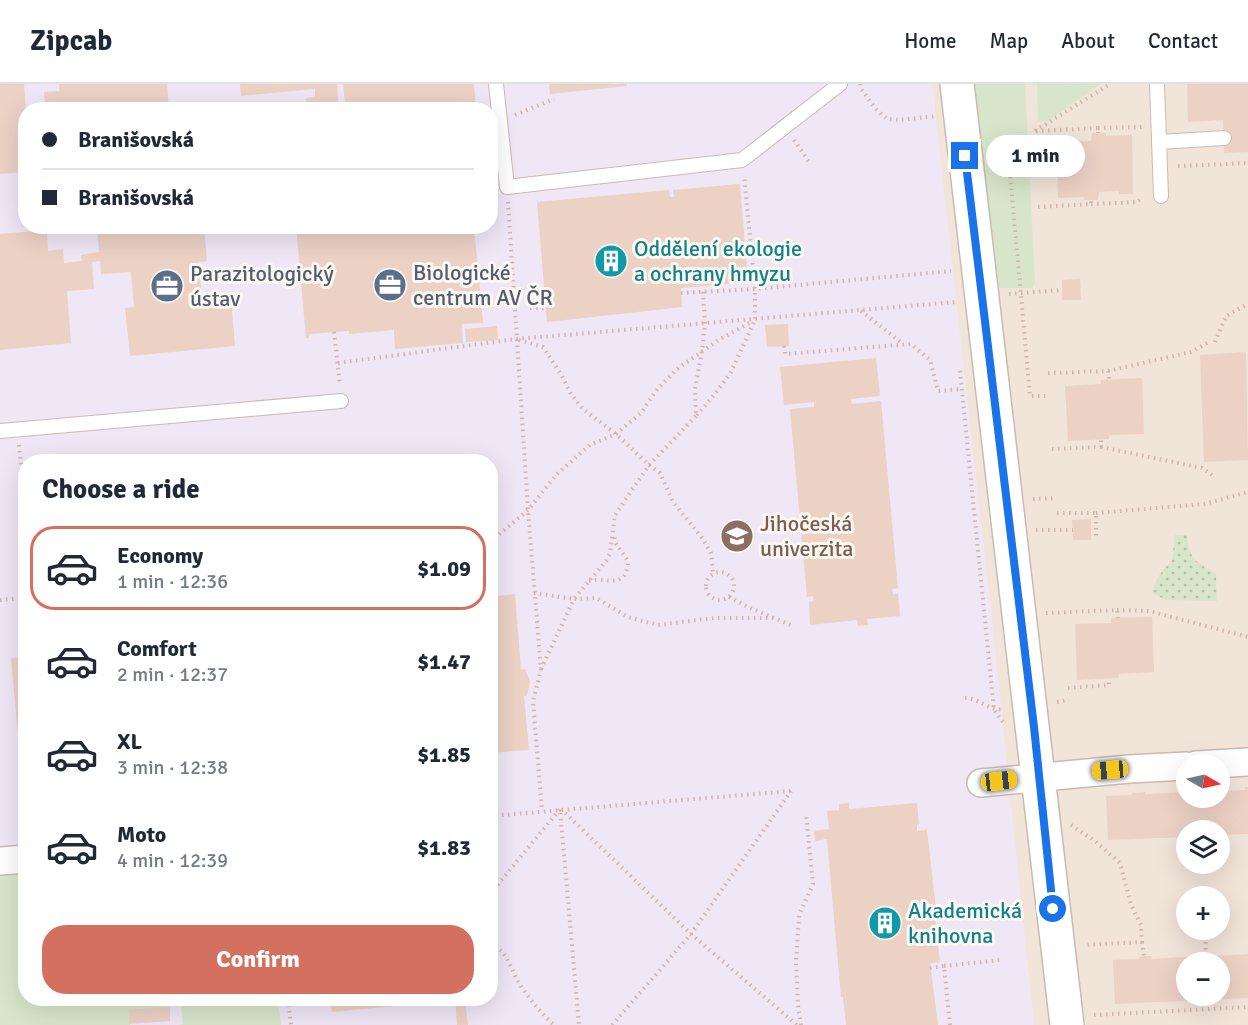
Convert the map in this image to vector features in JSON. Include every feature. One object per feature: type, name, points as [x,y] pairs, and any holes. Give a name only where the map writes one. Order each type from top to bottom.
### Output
[{"type":"street","points":[[957,84],[1067,1022]]},
{"type":"street","points":[[1230,763],[1248,762]]},
{"type":"street","points":[[981,783],[1176,766]]},
{"type":"street","points":[[0,861],[18,860]]},
{"type":"lane","points":[[496,84],[507,187],[742,160],[840,84]]},
{"type":"lane","points":[[1157,84],[1160,193]]},
{"type":"lane","points":[[1159,142],[1224,138]]},
{"type":"lane","points":[[0,431],[341,401]]},
{"type":"path","points":[[860,84],[861,89],[875,108],[887,118],[900,120],[960,116]]},
{"type":"path","points":[[1110,84],[1035,131],[1098,131],[1158,127]]},
{"type":"path","points":[[500,118],[513,116],[554,99]]},
{"type":"path","points":[[785,127],[811,165]]},
{"type":"path","points":[[1036,148],[1008,151],[1030,396],[1049,396]]},
{"type":"path","points":[[542,811],[533,701],[541,670],[574,599],[610,553],[615,515],[649,465],[696,416],[731,372],[755,320],[755,289],[742,160]]},
{"type":"path","points":[[1160,166],[1248,163]]},
{"type":"path","points":[[507,187],[541,670]]},
{"type":"path","points":[[1038,207],[1091,202],[1137,202],[1160,193]]},
{"type":"path","points":[[681,293],[755,289],[952,271]]},
{"type":"path","points":[[1000,294],[1062,290]]},
{"type":"path","points":[[696,416],[695,389],[705,323],[703,292]]},
{"type":"path","points":[[338,363],[516,339],[960,302]]},
{"type":"path","points":[[1215,342],[1226,316],[1248,304]]},
{"type":"path","points":[[530,308],[546,308]]},
{"type":"path","points":[[861,310],[903,344]]},
{"type":"path","points":[[498,535],[528,510],[557,474],[590,445],[616,434],[641,413],[656,391],[677,369],[702,351],[755,320]]},
{"type":"path","points":[[334,332],[341,401]]},
{"type":"path","points":[[516,339],[543,346],[571,394],[583,409],[616,434],[660,473],[673,502],[703,539],[711,554],[713,574],[706,583],[709,594],[718,600],[729,597],[793,626]]},
{"type":"path","points":[[1048,373],[1108,371],[1191,352],[1209,342]]},
{"type":"path","points":[[784,346],[785,354],[911,344],[930,360],[938,391],[962,389]]},
{"type":"path","points":[[1108,371],[1108,380]]},
{"type":"path","points":[[17,429],[20,454]]},
{"type":"path","points":[[1101,440],[1101,447]]},
{"type":"path","points":[[1052,449],[1101,447],[1202,468],[1212,475]]},
{"type":"path","points":[[1057,513],[1096,513],[1205,504],[1248,492]]},
{"type":"path","points":[[1032,500],[1056,498]]},
{"type":"path","points":[[1096,513],[1096,540]]},
{"type":"path","points":[[588,581],[597,579],[616,581],[625,574],[628,561],[615,542],[614,528]]},
{"type":"path","points":[[1036,530],[1073,530]]},
{"type":"path","points":[[713,574],[724,573],[731,578],[734,586],[729,597]]},
{"type":"path","points":[[534,593],[574,599],[596,598],[628,617],[658,625],[714,618],[775,618]]},
{"type":"path","points":[[0,600],[18,599]]},
{"type":"path","points":[[1118,610],[1118,618]]},
{"type":"path","points":[[1044,613],[1149,611],[1248,638]]},
{"type":"path","points":[[1068,688],[1109,685],[1109,678]]},
{"type":"path","points":[[964,698],[973,698],[994,710],[1012,708]]},
{"type":"path","points":[[498,815],[791,791],[691,934],[612,1025]]},
{"type":"path","points":[[498,884],[560,809]]},
{"type":"path","points":[[560,809],[691,934],[799,1025]]},
{"type":"path","points":[[560,809],[579,1025]]},
{"type":"path","points":[[799,1025],[796,962],[799,915],[813,884],[806,813]]},
{"type":"path","points":[[1044,824],[1073,825],[1095,840],[1120,862],[1131,905],[1141,926],[1143,956]]},
{"type":"path","points":[[1057,946],[1142,942]]},
{"type":"path","points":[[498,948],[502,950],[522,988],[540,1012],[554,1025]]},
{"type":"path","points":[[930,968],[1000,960]]},
{"type":"path","points":[[944,966],[950,1025]]},
{"type":"path","points":[[289,1006],[291,1025]]},
{"type":"path","points":[[1067,1022],[1103,1013],[1248,1007]]},
{"type":"shaded area","name":"Jihočeská univerzita","points":[[0,84],[932,84],[991,610],[1034,1025],[0,1025]]},
{"type":"shaded area","points":[[932,84],[1248,84],[1248,1025],[1034,1025]]},
{"type":"green space","points":[[974,84],[1025,84],[1035,283],[1032,288],[998,288]]},
{"type":"green space","points":[[1037,84],[1100,84],[1048,121],[1038,122]]},
{"type":"green space","points":[[1175,535],[1187,535],[1192,555],[1216,574],[1217,601],[1166,600],[1152,593],[1159,575],[1172,561]]},
{"type":"green space","points":[[18,874],[18,1006],[170,1007],[128,1011],[130,1025],[0,1025],[0,875]]},
{"type":"green space","points":[[181,1006],[279,1006],[281,1025],[179,1025],[183,1024]]},
{"type":"building","points":[[0,84],[24,84],[25,102],[18,102],[18,173],[0,174]]},
{"type":"building","points":[[59,84],[167,84],[168,102],[45,102],[44,92],[59,91]]},
{"type":"building","points":[[240,84],[337,84],[338,102],[306,102],[306,98],[315,97],[315,89],[241,96]]},
{"type":"building","points":[[343,84],[474,84],[475,102],[345,102]]},
{"type":"building","points":[[549,84],[627,84],[627,86],[550,94]]},
{"type":"building","points":[[1187,84],[1248,84],[1248,152],[1224,153],[1223,120],[1188,122]]},
{"type":"building","points":[[1092,133],[1106,133],[1106,136],[1132,135],[1133,194],[1119,194],[1119,191],[1099,192],[1098,200],[1084,200],[1084,197],[1058,198],[1057,139],[1091,141]]},
{"type":"building","name":"Oddělení ekologie a ochrany hmyzu","points":[[740,184],[748,282],[681,288],[682,307],[547,322],[537,202],[669,190],[670,197],[674,197],[673,190]]},
{"type":"building","points":[[0,234],[47,234],[48,251],[63,249],[64,263],[82,261],[81,255],[99,252],[98,234],[205,234],[207,261],[199,262],[202,301],[231,298],[235,346],[130,356],[125,308],[134,307],[131,272],[101,274],[100,261],[92,262],[94,289],[67,291],[71,343],[0,350]]},
{"type":"building","name":"Biologické centrum AV ČR","points":[[297,234],[475,234],[483,323],[462,324],[463,343],[395,349],[394,330],[349,334],[349,331],[309,334],[309,338],[306,338]]},
{"type":"building","points":[[1080,279],[1081,300],[1062,300],[1062,280]]},
{"type":"building","points":[[788,324],[789,346],[767,347],[765,325]]},
{"type":"building","points":[[497,326],[498,340],[466,342],[465,329]]},
{"type":"building","points":[[1246,352],[1248,460],[1204,462],[1200,355]]},
{"type":"building","points":[[876,358],[880,396],[851,399],[852,404],[881,401],[898,588],[892,589],[893,594],[898,594],[900,616],[867,619],[868,625],[858,626],[857,620],[810,625],[809,602],[814,601],[813,596],[807,597],[790,409],[814,407],[814,402],[784,405],[780,367]]},
{"type":"building","points":[[1142,378],[1144,434],[1109,435],[1109,439],[1068,441],[1065,386],[1101,384],[1101,380]]},
{"type":"building","points":[[1091,519],[1091,540],[1073,540],[1072,520]]},
{"type":"building","points":[[515,594],[521,670],[525,669],[530,682],[527,696],[524,696],[529,750],[498,752],[498,596]]},
{"type":"building","points":[[1152,617],[1154,672],[1118,674],[1119,678],[1077,680],[1075,624],[1111,623],[1111,618]]},
{"type":"building","points":[[11,658],[18,658],[18,736]]},
{"type":"building","points":[[1245,787],[1248,787],[1248,834],[1230,835],[1230,820],[1176,820],[1176,837],[1108,840],[1106,796],[1145,792],[1145,794],[1176,792],[1176,808],[1230,808],[1230,791],[1245,790]]},
{"type":"building","name":"Akademická knihovna","points":[[849,803],[849,809],[917,803],[919,825],[917,825],[917,831],[927,830],[936,909],[934,910],[940,962],[930,963],[938,1025],[846,1025],[843,997],[841,997],[827,839],[815,841],[814,831],[829,829],[827,811],[839,810],[839,804]]},
{"type":"building","points":[[1248,954],[1248,998],[1230,999],[1230,955]]},
{"type":"building","points":[[1144,956],[1151,956],[1151,959],[1176,958],[1176,1001],[1115,1004],[1113,960],[1139,959]]},
{"type":"building","points":[[331,1006],[395,1006],[332,1012]]},
{"type":"building","points":[[456,1006],[466,1006],[468,1025],[457,1025]]},
{"type":"building","points":[[170,1007],[170,1021],[129,1024],[128,1010]]},
{"type":"place","name":"Oddělení ekologie a ochrany hmyzu","points":[[611,261]]},
{"type":"place","name":"Biologické centrum AV ČR","points":[[390,285]]},
{"type":"place","name":"Parazitologický ústav","points":[[167,286]]},
{"type":"place","name":"Jihočeská univerzita","points":[[737,536]]},
{"type":"place","name":"Akademická knihovna","points":[[885,923]]},
{"type":"route","points":[[965,156],[1034,727],[1053,909]]}]
